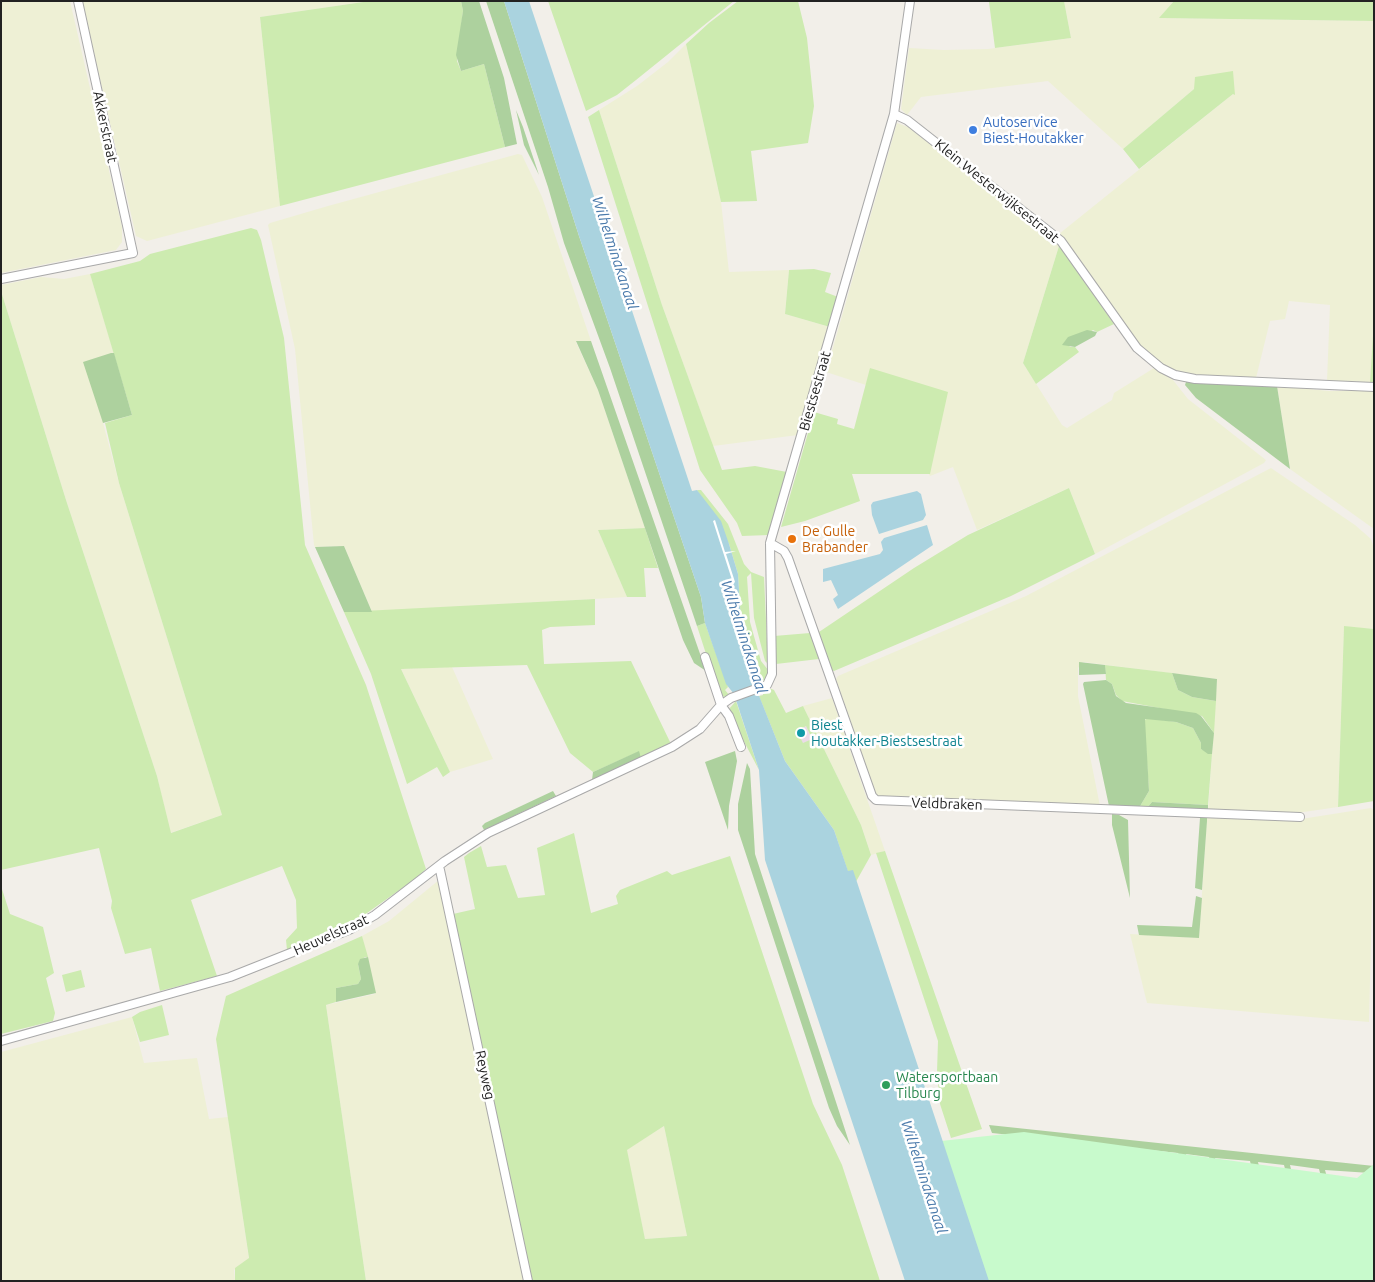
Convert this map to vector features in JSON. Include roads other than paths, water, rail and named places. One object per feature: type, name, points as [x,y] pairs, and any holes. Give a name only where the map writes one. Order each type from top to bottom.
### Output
[{"type":"street","name":"Akkerstraat","points":[[1,279],[133,253],[78,1]]},
{"type":"street","name":"Biestsestraat","points":[[685,740],[700,729],[721,705],[731,698],[762,688],[770,681],[772,674],[770,543],[894,114],[910,1]]},
{"type":"street","name":"Klein Westerwijksestraat","points":[[894,114],[908,120],[1055,236],[1071,254],[1136,348],[1160,368],[1175,375],[1195,380],[1374,387]]},
{"type":"street","name":"Veldbraken","points":[[770,543],[784,551],[788,558],[872,796],[876,800],[882,802],[1300,817]]},
{"type":"street","points":[[705,657],[721,705],[729,716],[741,747]]},
{"type":"street","name":"Heuvelstraat","points":[[1,1040],[230,977],[351,929],[375,915],[445,861],[488,833],[685,740]]},
{"type":"street","name":"Reyweg","points":[[440,870],[528,1281]]},
{"type":"water","name":"Wilhelminakanaal","points":[[504,1],[529,1],[692,491],[697,490],[721,521],[729,544],[738,574],[741,623],[735,625],[758,693],[785,761],[834,830],[848,871],[853,870],[989,1281],[905,1281],[765,860],[759,770],[734,694],[726,684],[705,623],[701,597],[579,236]]},
{"type":"water","points":[[917,491],[921,494],[926,515],[923,520],[879,534],[872,515],[871,505],[873,502]]},
{"type":"water","points":[[927,525],[933,545],[838,609],[833,599],[838,595],[831,580],[823,582],[823,569],[880,554],[883,550],[881,542],[884,538]]},
{"type":"place","name":"Autoservice Biest-Houtakker","points":[[973,130]]},
{"type":"place","name":"De Gulle Brabander","points":[[792,539]]},
{"type":"place","name":"Biest Houtakker-Biestsestraat","points":[[801,733]]},
{"type":"place","name":"Watersportbaan Tilburg","points":[[886,1085]]}]
